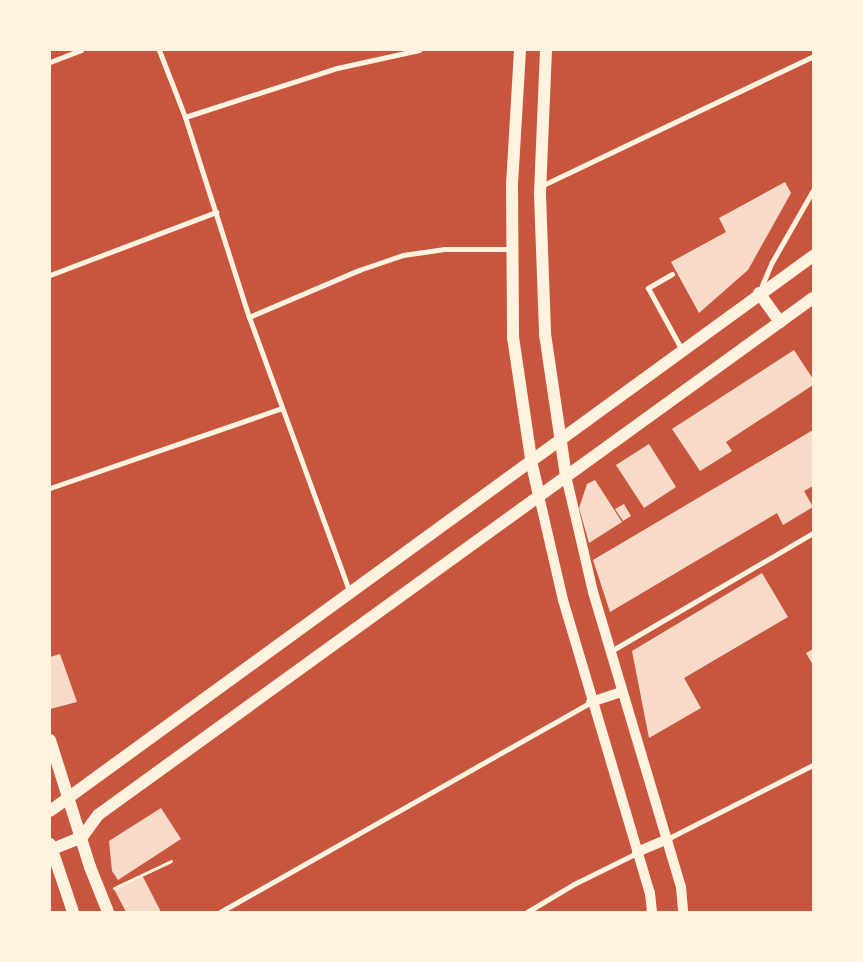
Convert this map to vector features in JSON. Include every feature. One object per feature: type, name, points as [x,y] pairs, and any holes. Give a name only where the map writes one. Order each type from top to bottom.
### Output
[{"type":"main road","points":[[520,50],[514,122],[513,337],[531,462],[563,600],[591,702],[650,893],[652,912]]},
{"type":"main road","points":[[546,50],[540,186],[545,334],[560,442],[593,592],[621,692],[667,839],[680,887],[683,912]]},
{"type":"main road","points":[[50,811],[560,442],[759,293],[813,256]]},
{"type":"main road","points":[[759,293],[780,322]]},
{"type":"main road","points":[[74,912],[50,848],[82,837],[98,815],[813,298]]},
{"type":"main road","points":[[591,702],[621,692]]},
{"type":"main road","points":[[50,740],[100,894],[108,912]]},
{"type":"main road","points":[[638,852],[667,839]]},
{"type":"street","points":[[50,62],[82,50]]},
{"type":"street","points":[[159,50],[185,117],[249,317],[350,594]]},
{"type":"street","points":[[185,117],[337,68],[419,50]]},
{"type":"street","points":[[540,186],[813,56]]},
{"type":"street","points":[[759,293],[772,262],[813,190]]},
{"type":"street","points":[[50,275],[216,212]]},
{"type":"street","points":[[249,317],[359,270],[403,255],[446,249],[512,249]]},
{"type":"street","points":[[672,274],[648,288],[682,350]]},
{"type":"street","points":[[50,488],[282,408]]},
{"type":"street","points":[[611,651],[813,533]]},
{"type":"street","points":[[220,912],[591,702]]},
{"type":"street","points":[[667,839],[813,765]]},
{"type":"street","points":[[527,912],[574,884],[638,852]]},
{"type":"path","points":[[100,894],[171,861]]},
{"type":"building","points":[[785,182],[791,193],[748,270],[699,313],[671,262],[726,232],[719,218]]},
{"type":"building","points":[[794,350],[813,379],[813,385],[726,442],[732,451],[700,471],[672,429]]},
{"type":"building","points":[[813,430],[813,486],[804,491],[813,507],[783,525],[777,513],[610,612],[593,560]]},
{"type":"building","points":[[649,444],[676,487],[644,508],[616,465]]},
{"type":"building","points":[[595,480],[622,522],[589,543],[579,508],[587,484]]},
{"type":"building","points":[[624,504],[631,516],[623,521],[615,509]]},
{"type":"building","points":[[762,573],[788,617],[684,678],[701,708],[649,738],[632,651]]},
{"type":"building","points":[[813,649],[813,665],[806,653]]},
{"type":"building","points":[[60,654],[77,702],[50,709],[50,657]]},
{"type":"building","points":[[161,808],[181,839],[118,880],[112,871],[109,841]]},
{"type":"building","points":[[142,875],[161,912],[126,912],[114,889]]}]
